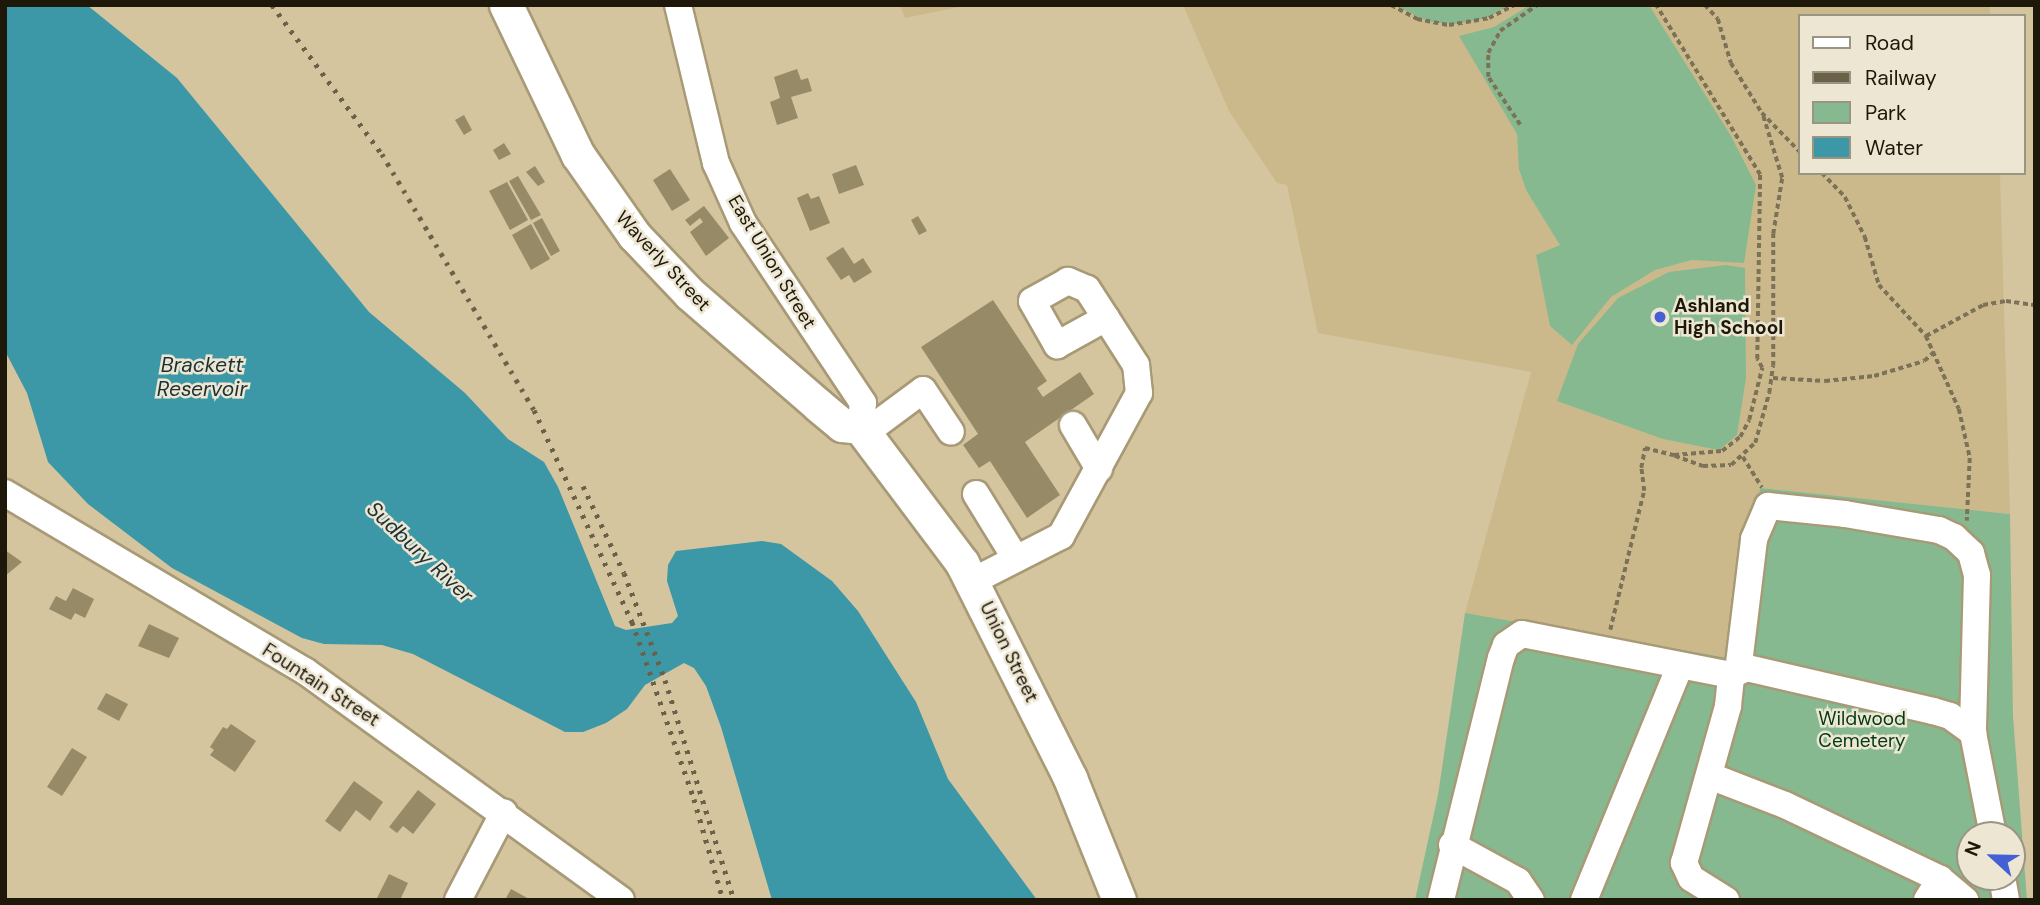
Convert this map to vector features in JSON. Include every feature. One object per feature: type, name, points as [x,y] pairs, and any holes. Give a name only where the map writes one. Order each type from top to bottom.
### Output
[{"type":"main road","name":"Waverly Street","points":[[506,5],[578,155],[634,235],[690,294],[818,405],[842,425],[862,430]]},
{"type":"main road","name":"Union Street","points":[[862,430],[973,582],[1070,778],[1119,900]]},
{"type":"street","name":"East Union Street","points":[[678,5],[716,163],[743,223],[863,403],[862,430]]},
{"type":"street","points":[[973,582],[1061,536],[1139,393],[1136,365],[1106,318]]},
{"type":"street","points":[[862,430],[923,390],[951,432]]},
{"type":"street","points":[[1073,425],[1099,469]]},
{"type":"street","name":"Fountain Street","points":[[5,494],[305,671],[504,812],[621,900]]},
{"type":"street","points":[[976,494],[1016,559]]},
{"type":"street","points":[[1726,900],[1691,878],[1684,863],[1728,706],[1754,540],[1768,506],[1781,504],[1939,530],[1966,548],[1977,575],[1973,733],[1990,821]]},
{"type":"street","points":[[1441,900],[1452,845],[1506,646],[1522,634],[1680,666],[1735,674],[1747,668],[1933,711],[1950,716],[1973,733]]},
{"type":"street","points":[[1584,900],[1680,666]]},
{"type":"street","points":[[1710,776],[1785,805],[1933,890],[1965,900]]},
{"type":"street","points":[[457,900],[504,812]]},
{"type":"street","points":[[1452,845],[1518,881],[1531,900]]},
{"type":"path","points":[[1391,5],[1417,19],[1449,25],[1489,18],[1514,5]]},
{"type":"path","points":[[1520,125],[1488,77],[1488,53],[1500,31],[1537,5]]},
{"type":"path","points":[[1656,5],[1760,175],[1757,348],[1762,368],[1749,420],[1740,437],[1721,451],[1674,455]]},
{"type":"path","points":[[1705,5],[1718,19],[1731,63],[1762,113],[1798,150]]},
{"type":"path","points":[[1607,650],[1618,584],[1644,491],[1641,468],[1645,448],[1718,468],[1743,457],[1755,443],[1773,378],[1773,234],[1782,177],[1762,113]]},
{"type":"path","points":[[1824,175],[1846,197],[1865,237],[1879,285],[1926,335],[1959,409],[1970,458],[1966,548]]},
{"type":"path","points":[[1926,335],[1983,305],[2006,301],[2035,305]]},
{"type":"path","points":[[1773,378],[1825,382],[1874,376],[1924,361],[1934,352]]},
{"type":"path","points":[[1743,457],[1768,506]]},
{"type":"shaded area","points":[[900,5],[969,5],[905,18]]},
{"type":"shaded area","name":"Ashland High School","points":[[1183,5],[1990,5],[1990,14],[1798,14],[1798,175],[2000,175],[2010,514],[1760,488],[1729,658],[1465,613],[1531,372],[1318,333],[1287,185],[1277,183],[1229,111]]},
{"type":"green space","points":[[1394,5],[1510,5],[1487,18],[1458,24],[1429,22]]},
{"type":"green space","points":[[1530,5],[1649,5],[1731,136],[1756,185],[1744,263],[1692,260],[1655,270],[1611,297],[1572,345],[1550,326],[1536,255],[1560,245],[1526,190],[1519,169],[1517,134],[1459,36],[1494,27]]},
{"type":"green space","points":[[1726,265],[1745,268],[1746,378],[1737,435],[1719,450],[1663,439],[1557,401],[1578,344],[1618,298],[1669,272]]},
{"type":"green space","name":"Wildwood Cemetery","points":[[1760,488],[2010,514],[2013,716],[2021,821],[1956,821],[1956,891],[2026,891],[2026,887],[2027,900],[1415,900],[1438,795],[1465,613],[1729,658]]},
{"type":"water","name":"Brackett Reservoir","points":[[5,5],[87,5],[177,78],[369,312],[465,393],[508,439],[544,462],[558,487],[615,626],[626,630],[672,623],[678,616],[667,581],[668,565],[676,551],[762,541],[781,544],[832,581],[858,611],[916,702],[948,779],[1037,900],[772,900],[721,727],[706,686],[694,668],[684,663],[645,685],[627,709],[606,723],[583,732],[565,732],[413,654],[382,645],[324,644],[302,638],[172,568],[88,504],[48,462],[27,393],[5,351]]},
{"type":"building","points":[[797,69],[801,80],[808,78],[812,91],[791,97],[798,118],[777,125],[770,102],[780,98],[774,77]]},
{"type":"building","points":[[464,115],[472,130],[464,135],[455,120]]},
{"type":"building","points":[[504,143],[511,154],[499,160],[493,150]]},
{"type":"building","points":[[856,165],[864,185],[839,194],[832,174]]},
{"type":"building","points":[[535,166],[545,182],[538,186],[526,172]]},
{"type":"building","points":[[670,169],[690,200],[672,211],[653,180]]},
{"type":"building","points":[[518,176],[541,215],[531,220],[509,181]]},
{"type":"building","points":[[507,182],[528,220],[510,230],[489,191]]},
{"type":"building","points":[[808,193],[811,199],[819,196],[830,223],[810,231],[797,198]]},
{"type":"building","points":[[704,206],[729,238],[706,256],[690,232],[703,222],[700,218],[690,226],[685,220]]},
{"type":"building","points":[[918,216],[927,231],[919,235],[911,220]]},
{"type":"building","points":[[542,218],[560,251],[551,256],[533,223]]},
{"type":"building","points":[[531,224],[550,259],[531,270],[512,235]]},
{"type":"building","points":[[843,247],[854,264],[863,258],[872,272],[854,283],[849,275],[841,280],[826,258]]},
{"type":"building","points":[[993,300],[1047,381],[1037,388],[1043,397],[1080,372],[1094,394],[1025,442],[1060,495],[1027,518],[990,461],[979,468],[963,445],[978,434],[921,347]]},
{"type":"building","points":[[5,550],[22,562],[5,576]]},
{"type":"building","points":[[73,588],[94,599],[85,618],[75,613],[71,620],[49,609],[56,596],[66,601]]},
{"type":"building","points":[[149,624],[179,638],[169,658],[138,646]]},
{"type":"building","points":[[106,693],[128,704],[119,721],[97,709]]},
{"type":"building","points":[[231,724],[256,741],[235,772],[210,755],[214,750],[210,747],[223,727],[227,729]]},
{"type":"building","points":[[72,748],[87,757],[62,796],[47,787]]},
{"type":"building","points":[[354,781],[383,802],[370,821],[356,810],[340,832],[325,821]]},
{"type":"building","points":[[418,790],[436,804],[413,834],[403,826],[397,833],[389,827]]},
{"type":"building","points":[[389,874],[408,883],[400,900],[376,900]]},
{"type":"building","points":[[511,889],[531,900],[505,900]]},
{"type":"railway","points":[[272,5],[382,154],[534,410],[632,622],[694,799],[723,900]]},
{"type":"railway","points":[[583,486],[624,573],[665,680],[734,900]]},
{"type":"place","name":"Ashland High School","points":[[1660,317]]},
{"type":"water label","name":"Sudbury River","points":[[420,552]]}]
